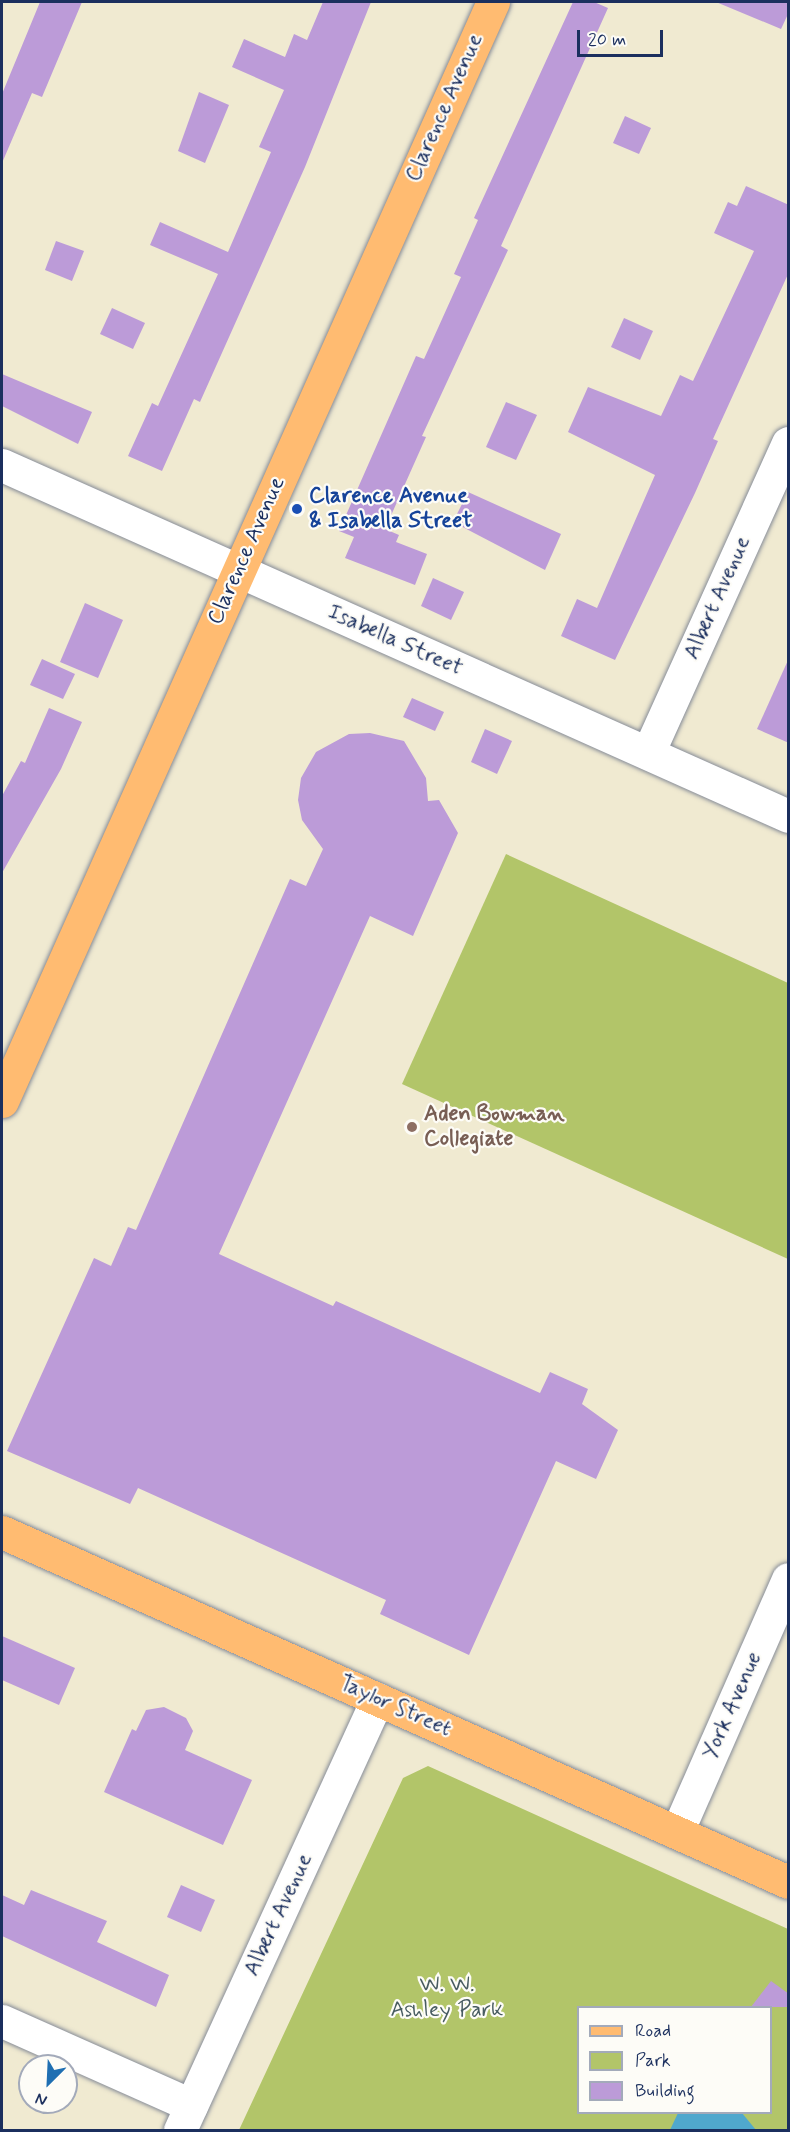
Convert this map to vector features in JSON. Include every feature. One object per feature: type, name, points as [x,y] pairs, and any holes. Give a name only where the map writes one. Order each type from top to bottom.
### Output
[{"type":"main road","name":"Clarence Avenue","points":[[2,1101],[493,2]]},
{"type":"main road","name":"Taylor Street","points":[[2,1532],[789,1882]]},
{"type":"street","name":"Albert Avenue","points":[[648,753],[789,443]]},
{"type":"street","name":"Isabella Street","points":[[2,465],[789,816]]},
{"type":"street","name":"York Avenue","points":[[676,1832],[789,1579]]},
{"type":"street","name":"Albert Avenue","points":[[185,2118],[377,1699]]},
{"type":"street","points":[[2,2021],[185,2118]]},
{"type":"green space","points":[[506,854],[788,983],[788,1259],[402,1084]]},
{"type":"green space","name":"W. W. Ashley Park","points":[[428,1766],[788,1929],[788,2130],[239,2130],[403,1778]]},
{"type":"water","points":[[678,2114],[743,2114],[756,2130],[670,2130]]},
{"type":"building","points":[[40,2],[82,2],[42,97],[32,93],[2,163],[2,94]]},
{"type":"building","points":[[323,2],[371,2],[305,167],[200,402],[194,399],[162,471],[128,456],[152,403],[158,406],[218,274],[150,245],[160,222],[228,252],[271,152],[259,147],[284,90],[232,67],[244,39],[285,57],[294,34],[307,40]]},
{"type":"building","points":[[573,2],[594,2],[608,8],[501,246],[508,250],[422,436],[426,437],[385,529],[399,535],[396,542],[427,554],[415,585],[345,558],[354,537],[339,531],[416,356],[424,359],[461,277],[454,274],[478,220],[474,218]]},
{"type":"building","points":[[716,2],[789,2],[789,12],[781,29]]},
{"type":"building","points":[[199,92],[229,105],[205,163],[178,151]]},
{"type":"building","points":[[625,116],[651,128],[639,154],[613,143]]},
{"type":"building","points":[[746,186],[789,205],[789,272],[713,439],[718,441],[695,493],[615,660],[561,636],[577,599],[597,608],[655,475],[568,432],[588,387],[661,416],[680,375],[693,381],[754,251],[714,233],[728,202],[737,206]]},
{"type":"building","points":[[56,241],[84,251],[72,281],[45,270]]},
{"type":"building","points":[[112,308],[145,323],[133,349],[100,334]]},
{"type":"building","points":[[624,318],[653,331],[640,360],[611,347]]},
{"type":"building","points":[[2,374],[92,412],[78,444],[2,406]]},
{"type":"building","points":[[506,402],[537,415],[516,460],[486,447]]},
{"type":"building","points":[[468,492],[561,534],[545,570],[453,522]]},
{"type":"building","points":[[433,578],[464,592],[451,620],[421,606]]},
{"type":"building","points":[[85,603],[123,620],[98,678],[60,662]]},
{"type":"building","points":[[789,658],[789,743],[757,729]]},
{"type":"building","points":[[42,659],[75,674],[63,699],[30,685]]},
{"type":"building","points":[[412,698],[444,712],[435,731],[403,717]]},
{"type":"building","points":[[49,708],[82,722],[61,769],[2,873],[2,796],[21,761],[25,763]]},
{"type":"building","points":[[485,729],[512,741],[497,774],[471,762]]},
{"type":"building","points":[[370,733],[404,741],[426,778],[428,801],[439,800],[458,833],[413,936],[370,916],[219,1254],[333,1306],[336,1301],[540,1393],[550,1372],[588,1389],[582,1404],[618,1430],[596,1479],[556,1461],[469,1655],[380,1614],[386,1600],[138,1488],[130,1504],[7,1451],[94,1258],[111,1266],[128,1227],[136,1230],[290,879],[306,886],[323,849],[302,820],[298,800],[301,778],[316,752],[349,734]]},
{"type":"building","points":[[2,1636],[75,1668],[59,1705],[2,1680]]},
{"type":"building","points":[[164,1707],[186,1718],[193,1731],[185,1750],[252,1780],[223,1845],[104,1792],[132,1729],[136,1731],[146,1710]]},
{"type":"building","points":[[181,1885],[215,1900],[201,1932],[167,1917]]},
{"type":"building","points":[[31,1890],[107,1921],[97,1942],[169,1975],[156,2007],[2,1936],[2,1895],[24,1905]]},
{"type":"building","points":[[771,1981],[789,1994],[789,2007],[752,2006]]},
{"type":"place","name":"Clarence Avenue & Isabella Street","points":[[297,509]]},
{"type":"place","name":"Aden Bowman Collegiate","points":[[412,1127]]}]
